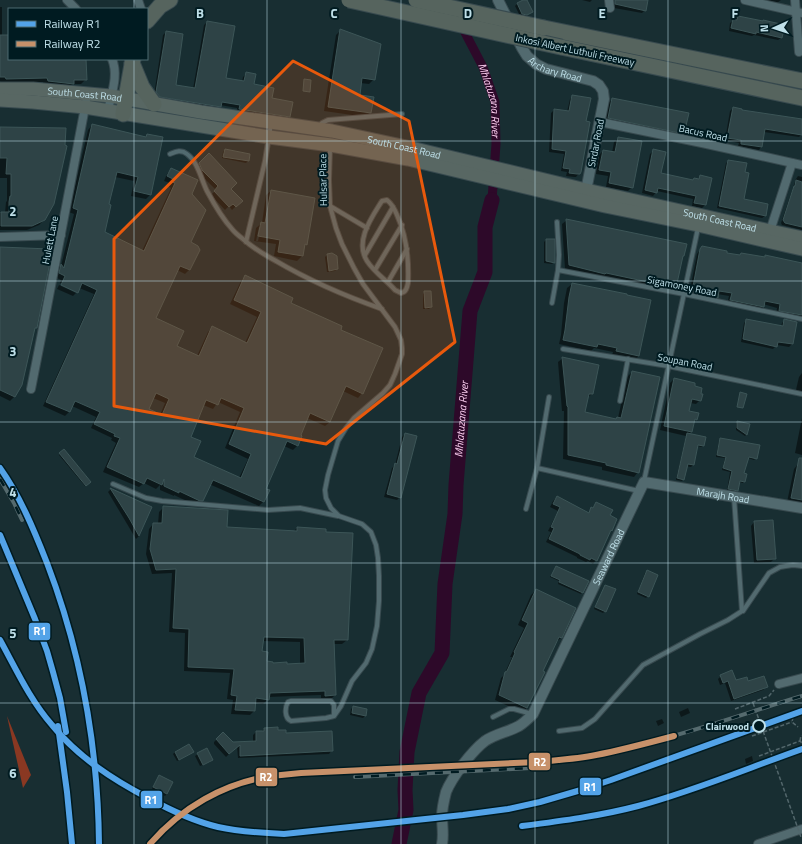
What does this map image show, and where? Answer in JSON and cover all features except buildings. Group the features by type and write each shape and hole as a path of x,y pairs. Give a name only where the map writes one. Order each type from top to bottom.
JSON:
{"highway":[{"path":"148,20 160,6 170,0"},
{"name":"Inkosi Albert Luthuli Freeway","path":"349,0 802,98"},
{"name":"Inkosi Albert Luthuli Freeway","path":"416,0 802,81"},
{"path":"116,112 118,97 133,61"},
{"path":"133,61 142,87 154,104"},
{"name":"South Coast Road","path":"0,89 85,107 269,137 410,153"},
{"name":"South Coast Road","path":"0,100 33,96 87,94 118,97 202,112 332,131 410,153 585,195 802,238"},
{"path":"200,126 202,112"},
{"path":"221,129 222,115"},
{"name":"South Coast Road","path":"585,195 698,225 802,249"}],"street":[{"path":"67,0 75,8"},
{"name":"Archary Road","path":"498,0 522,48 527,56 536,64 546,69 593,81 599,85"},
{"path":"746,0 799,13"},
{"path":"795,0 799,13 800,52"},
{"path":"112,60 118,97"},
{"name":"Sirdar Road","path":"585,195 604,99 603,91 599,85"},
{"name":"Hulett Lane","path":"31,389 87,94"},
{"name":"Bacus Road","path":"600,122 802,165"},
{"path":"770,231 792,163"},
{"path":"0,237 61,235"},
{"name":"Seaward Road","path":"442,844 444,836 442,816 443,805 451,782 464,763 485,741 518,726 533,714 644,482"},
{"name":"Marajh Road","path":"644,482 802,508"},
{"path":"779,684 802,678"},
{"path":"758,844 802,833"}],"lane":[{"path":"318,129 322,123 328,120 402,114"},
{"path":"246,242 266,161 272,122"},
{"name":"Hulsar Place","path":"332,131 329,180 330,206 336,228 342,244 363,284 399,334 402,348 402,354 390,385 354,418 338,441 325,490 326,498 331,508 339,516"},
{"path":"170,154 178,151 186,153 199,171 207,191 222,217 233,231 257,251 303,276 342,294 382,309"},
{"path":"387,200 390,202 402,225 407,249 407,288 402,292 395,290 375,270 364,256 363,240 366,228 382,202 387,200"},
{"path":"330,206 366,228"},
{"path":"364,256 393,207"},
{"path":"552,303 559,255 557,222"},
{"path":"375,270 402,225"},
{"name":"Seaward Road","path":"644,482 698,225"},
{"path":"388,282 407,249"},
{"name":"Sigamoney Road","path":"558,270 684,294 802,319"},
{"name":"Soupan Road","path":"563,349 668,366 802,394"},
{"path":"620,401 628,359"},
{"path":"526,509 538,468 549,397"},
{"path":"538,468 639,491"},
{"path":"114,484 146,498 162,501 268,510 300,508 339,516 362,524 371,532 376,545 378,558 379,588 377,626 372,649 366,663 355,676 343,702 334,716 326,718 288,720 287,704 291,701 331,701 334,705 334,716"},
{"path":"734,496 742,611"},
{"path":"559,731 582,728 595,719 643,666 742,611 769,573 780,567 793,565 802,566"},
{"path":"493,717 510,709 533,714"}],"path":[{"path":"735,709 769,696"},
{"path":"753,703 802,833"},
{"path":"792,722 793,717"},
{"path":"752,736 792,722"},
{"path":"792,722 798,727"},
{"path":"759,756 801,742 801,735"}],"highlighted area":[{"path":"293,61 409,121 455,342 326,444 114,406 114,239"}],"shaded area":[{"path":"7,716 31,775 23,788"}],"waterway":[{"name":"Mhlatuzana River","path":"460,23 483,67 495,102 496,144 492,200"},
{"name":"Mhlatuzana River","path":"399,844 406,810 405,790 407,752 419,693 442,653 445,584 455,514 470,311 485,272 485,227 492,200"}],"railway":[{"path":"0,468 20,502 37,538 59,597 69,631 78,666 91,736 98,808 99,844"},
{"path":"0,479 22,520"},
{"path":"150,844 175,819 204,799 220,791 254,779 301,773 537,762 581,758 669,737 802,696"},
{"path":"355,777 531,768"}],"rail line":[{"name":"R1","path":"0,468 20,502 37,538 59,597 69,631 78,666 91,736 98,808 99,844"},
{"name":"R1","path":"0,535 47,651 60,698 66,732"},
{"name":"R1","path":"0,640 24,684 44,715 62,737 84,757 135,791 182,815 218,827 251,832 284,834 463,815 508,809 540,802 611,780 802,711"},
{"name":"R1","path":"58,726 72,844"},
{"name":"R2","path":"150,844 175,819 204,799 220,791 254,779 301,773 537,762 567,759 606,753 674,736"},
{"name":"R1","path":"522,826 624,810 700,786 802,749"}],"place":[{"name":"Clairwood","path":"759,726"}]}
